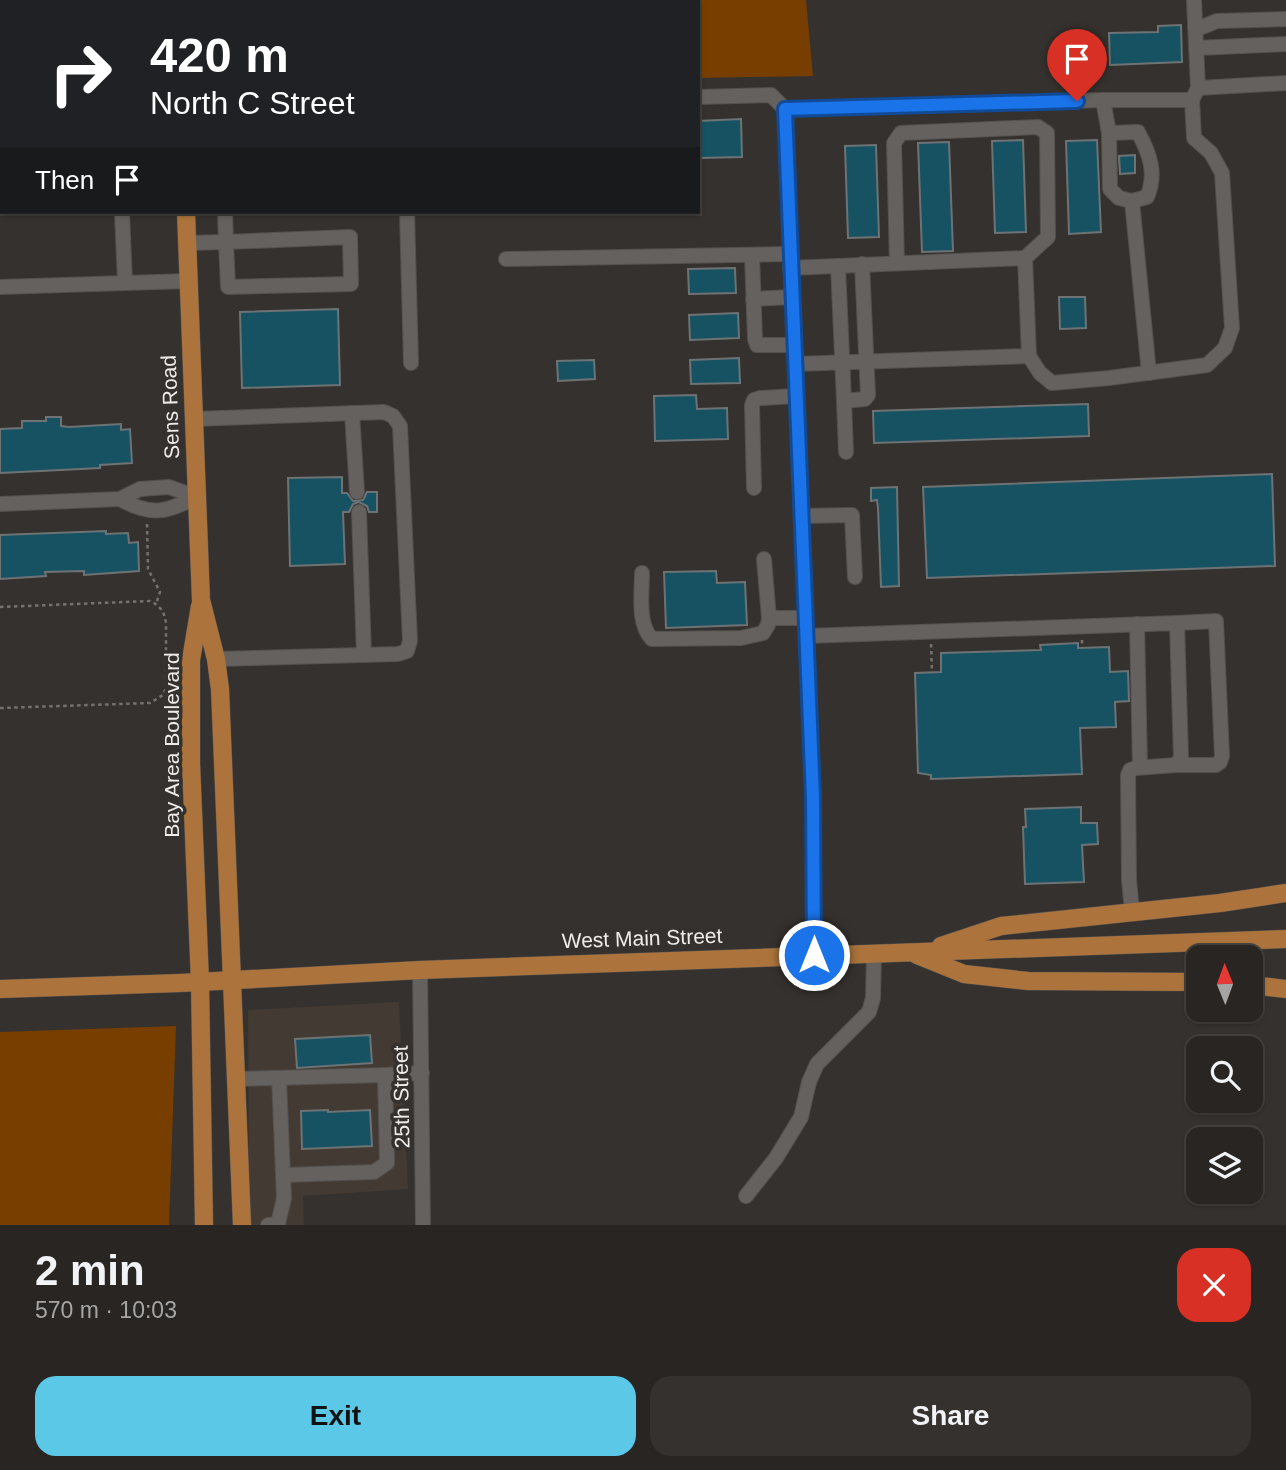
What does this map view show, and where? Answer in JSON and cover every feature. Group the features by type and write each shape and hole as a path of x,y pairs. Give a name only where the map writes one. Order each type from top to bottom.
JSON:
{"main road":[{"name":"Sens Road","path":"186,214 201,600"},
{"name":"Bay Area Boulevard","path":"201,600 216,659 242,1225"},
{"name":"Bay Area Boulevard","path":"201,600 191,660 191,763 200,982 204,1225"},
{"path":"191,660 216,659"},
{"path":"918,952 1001,926 1220,903 1286,893"},
{"name":"West Main Street","path":"0,989 420,970 1286,939"},
{"path":"918,952 964,974 1015,979 1186,982"},
{"path":"1264,986 1286,989"}],"street":[{"path":"1025,258 1029,356 1040,373 1052,383 1207,365 1225,348 1232,328 1222,173 1210,153 1194,138 1194,0"},
{"path":"1195,27 1217,21 1286,19"},
{"path":"1196,48 1286,44"},
{"path":"785,109 1103,100 1195,94 1286,83"},
{"path":"700,97 771,94 785,109 813,797 814,955"},
{"path":"1103,100 1109,132 1110,189 1119,198 1132,201 1147,197 1152,187 1152,168 1148,150 1138,132 1109,132"},
{"path":"506,259 752,255 838,266 1025,258 1048,237 1047,133 1038,127 901,133 894,143 897,263"},
{"path":"1132,201 1149,373"},
{"path":"122,214 125,283"},
{"path":"187,243 226,242 350,237 351,284 228,287 226,242 225,214"},
{"path":"407,214 411,363"},
{"path":"752,255 757,345 794,345"},
{"path":"844,401 866,399 868,395 862,264"},
{"path":"838,266 846,452"},
{"path":"0,287 188,281"},
{"path":"753,299 791,297"},
{"path":"794,364 1029,356"},
{"path":"754,488 754,400 796,396"},
{"path":"193,419 384,412 393,416 400,426 410,645 407,651 398,654 216,659"},
{"path":"352,413 358,492"},
{"path":"0,504 120,499 140,489 169,486 197,497"},
{"path":"120,499 140,508 170,510 197,497"},
{"path":"359,512 364,655"},
{"path":"802,516 852,515 855,577"},
{"path":"642,573 642,615 645,628 652,639 741,638 756,636 766,630 769,618 765,559"},
{"path":"769,618 806,618"},
{"path":"806,636 1216,621 1222,756 1216,765 1140,767 1130,770 1128,785 1132,911"},
{"path":"1176,765 1181,758 1177,623"},
{"path":"1137,624 1140,767"},
{"path":"746,1196 776,1158 801,1117 809,1082 817,1064 869,1012 873,998 874,953"},
{"name":"25th Street","path":"420,970 423,1225"},
{"path":"236,1079 422,1073"},
{"path":"283,1175 374,1172 387,1163 385,1075"},
{"path":"268,1225 278,1224 284,1198 279,1078"}],"path":[{"path":"147,522 148,569 160,592 156,604"},
{"path":"0,607 150,601 156,604 165,616 166,624 166,688 158,699 150,704 0,708"},
{"path":"931,631 932,672"}],"shaded area":[{"path":"700,0 806,0 813,76 700,78"},
{"path":"399,1002 408,1189 303,1196 304,1225 249,1225 248,1010"},
{"path":"176,1026 169,1225 0,1225 0,1032"}],"building":[{"path":"1181,25 1182,62 1110,65 1109,33 1158,32 1158,26"},
{"path":"741,119 742,157 700,158 700,121"},
{"path":"1023,140 1026,232 995,233 992,141"},
{"path":"1097,140 1101,232 1069,234 1066,141"},
{"path":"949,142 953,251 922,252 918,143"},
{"path":"876,145 879,237 848,238 845,146"},
{"path":"1135,155 1135,173 1120,174 1119,156"},
{"path":"735,268 736,293 689,294 688,269"},
{"path":"1059,297 1085,297 1086,328 1060,329"},
{"path":"338,309 340,385 242,388 240,312"},
{"path":"738,313 739,338 690,340 689,315"},
{"path":"739,358 740,383 691,384 690,360"},
{"path":"594,360 595,379 558,381 557,361"},
{"path":"696,395 697,409 727,408 728,439 655,441 654,396"},
{"path":"1088,404 1089,436 874,443 873,411"},
{"path":"46,417 61,417 61,426 69,427 121,424 121,430 130,429 132,463 100,465 100,468 0,473 0,429 22,428 22,421 46,421"},
{"path":"1272,474 1275,566 927,578 923,487"},
{"path":"342,477 342,493 347,493 353,501 363,500 367,492 377,492 377,512 369,512 367,506 359,502 353,504 349,512 343,512 345,564 290,566 288,478"},
{"path":"897,487 899,586 881,587 878,508 877,500 871,501 871,488"},
{"path":"106,531 106,534 128,533 129,543 138,542 139,571 84,575 84,571 45,572 46,576 0,579 0,535"},
{"path":"716,571 717,583 745,582 747,625 666,628 664,572"},
{"path":"1078,643 1078,648 1109,647 1110,672 1128,671 1129,701 1115,702 1116,727 1080,728 1082,774 931,779 931,775 918,773 915,673 941,672 941,653 1041,650 1040,645"},
{"path":"1081,807 1081,823 1097,823 1098,844 1082,845 1084,882 1025,884 1025,809"},
{"path":"370,1035 372,1063 297,1068 295,1039"},
{"path":"370,1110 372,1146 302,1149 301,1111"}],"route":[{"path":"814,955 813,797 785,109 1077,101"}]}
